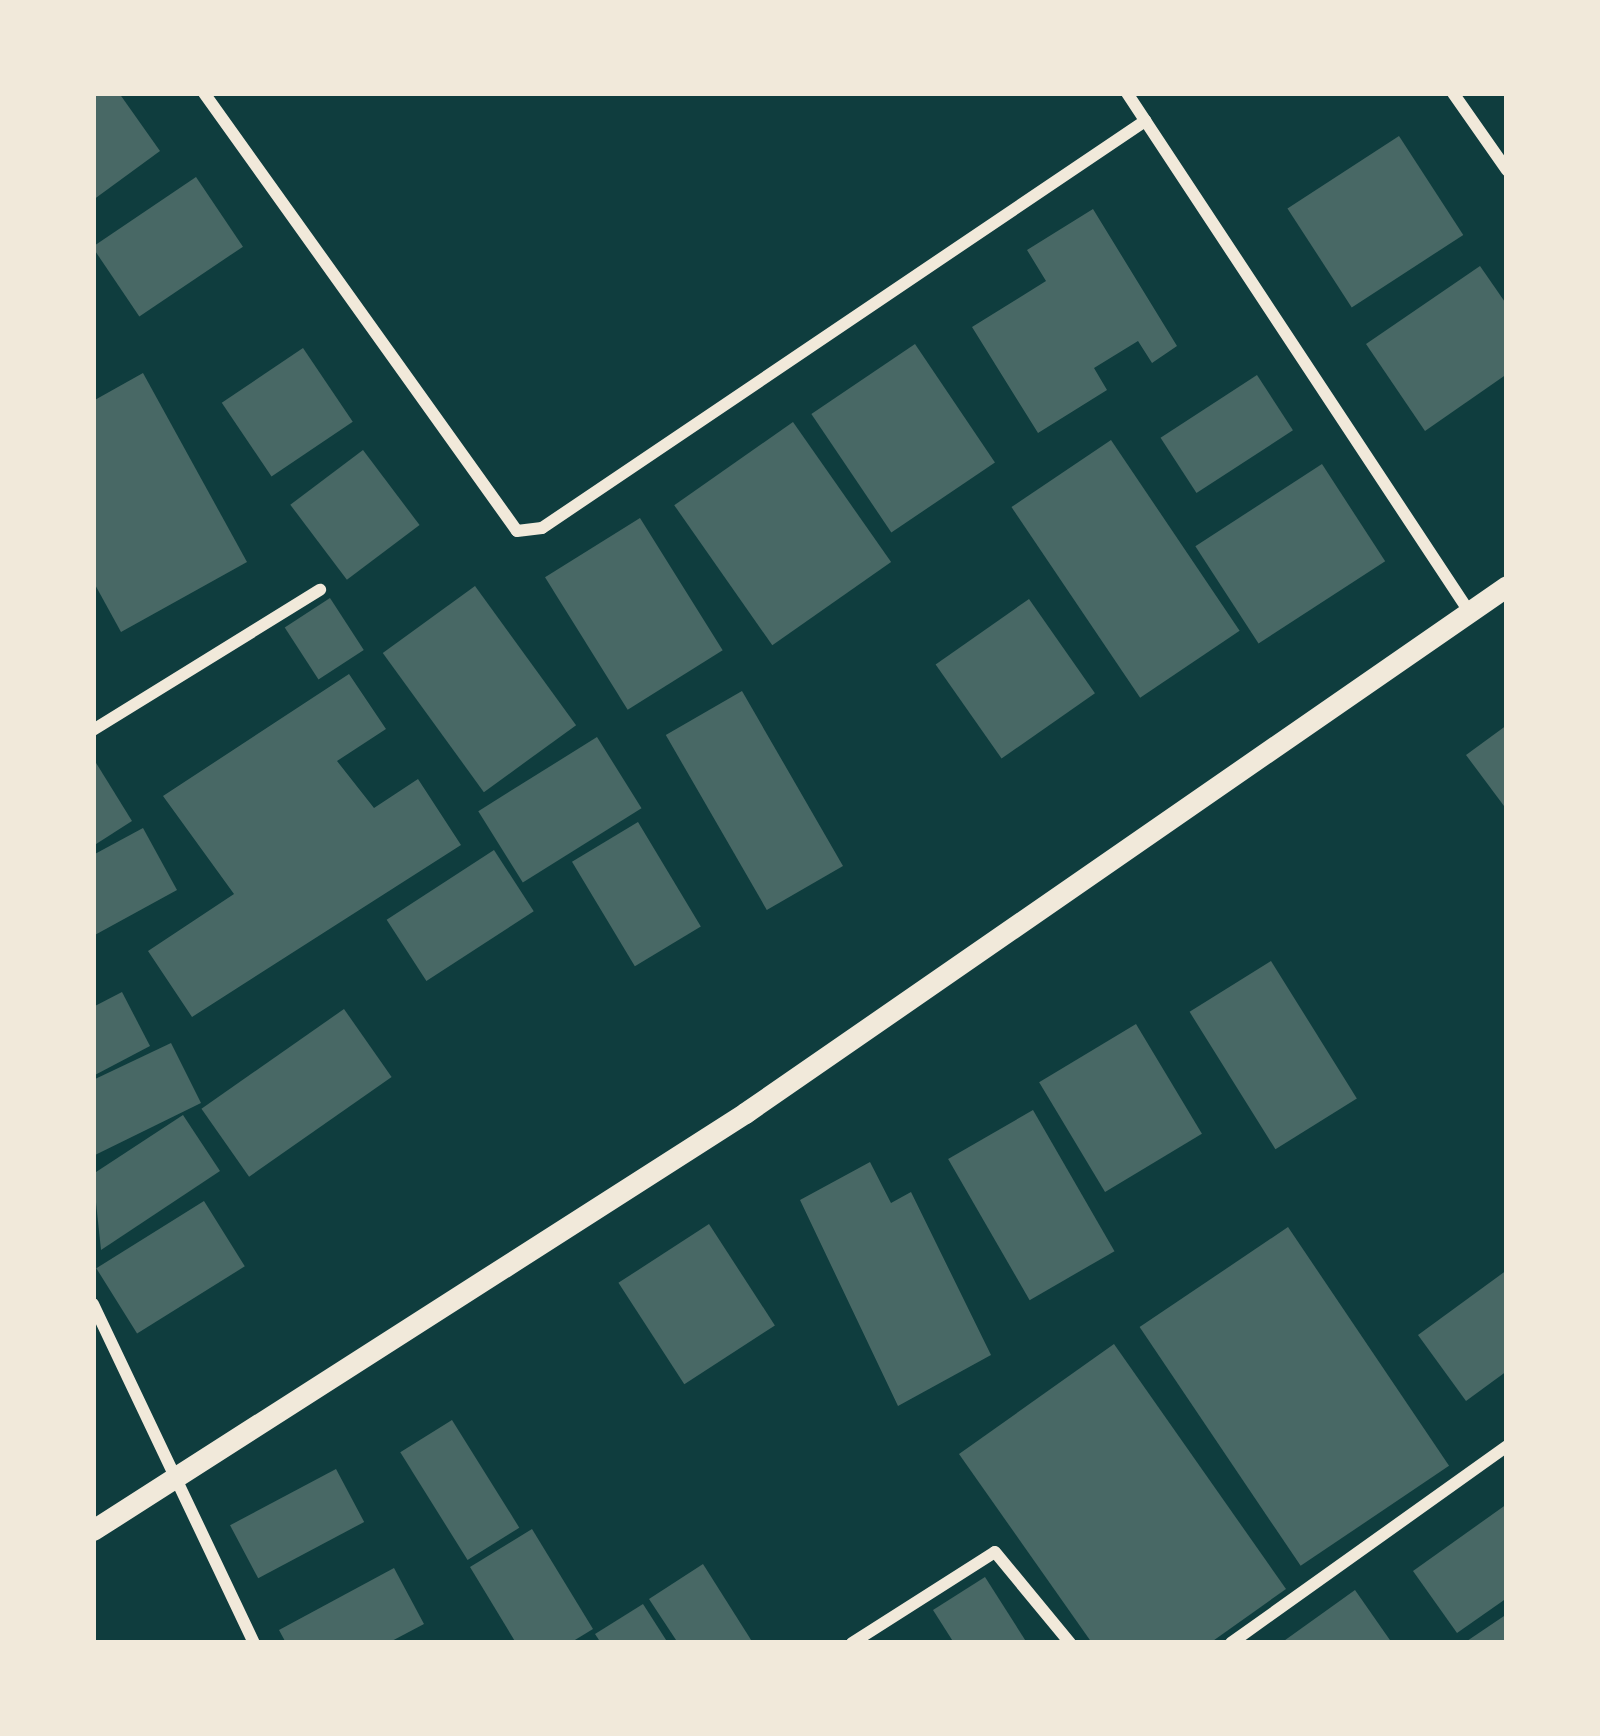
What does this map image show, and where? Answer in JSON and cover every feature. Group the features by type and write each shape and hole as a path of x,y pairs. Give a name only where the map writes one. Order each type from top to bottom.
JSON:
{"street":[{"path":"204,93 518,531 542,528 1145,121"},
{"path":"1126,93 1470,613"},
{"path":"1453,93 1507,170"},
{"path":"93,1530 745,1113 1507,586"},
{"path":"93,730 320,590"},
{"path":"93,1304 171,1478 254,1643"},
{"path":"1231,1643 1507,1446"},
{"path":"852,1643 995,1552 1070,1643"}],"building":[{"path":"93,93 119,93 160,151 93,200"},
{"path":"1399,136 1463,235 1352,307 1287,208"},
{"path":"196,177 243,247 139,317 93,246"},
{"path":"1093,209 1177,346 1152,363 1138,341 1094,368 1107,390 1038,433 972,327 1046,281 1027,250"},
{"path":"1480,266 1507,305 1507,374 1425,431 1366,344"},
{"path":"915,344 995,463 891,532 811,414"},
{"path":"303,348 353,422 272,477 222,403"},
{"path":"143,373 247,562 121,632 93,581 93,401"},
{"path":"1257,375 1293,430 1196,493 1161,438"},
{"path":"793,422 891,562 772,645 674,505"},
{"path":"1111,440 1240,631 1140,698 1012,507"},
{"path":"363,450 420,525 347,580 290,505"},
{"path":"1322,464 1385,561 1259,644 1195,546"},
{"path":"640,518 723,650 628,710 545,577"},
{"path":"475,586 576,725 484,792 383,653"},
{"path":"330,598 364,650 318,679 285,627"},
{"path":"1029,599 1095,693 1002,759 936,664"},
{"path":"349,674 386,729 337,761 374,808 418,779 461,845 192,1017 148,951 234,894 163,796"},
{"path":"742,691 843,866 767,910 666,735"},
{"path":"1507,725 1507,810 1466,755"},
{"path":"597,737 642,808 523,882 478,811"},
{"path":"93,758 132,821 93,846"},
{"path":"638,822 701,927 635,966 572,862"},
{"path":"143,828 177,890 93,936 93,855"},
{"path":"494,850 534,911 426,981 387,920"},
{"path":"1271,961 1357,1098 1275,1149 1190,1012"},
{"path":"122,992 150,1046 93,1076 93,1007"},
{"path":"344,1009 392,1077 249,1177 201,1109"},
{"path":"1136,1024 1202,1134 1105,1192 1039,1082"},
{"path":"171,1043 201,1103 93,1156 93,1080"},
{"path":"1033,1110 1114,1251 1030,1300 948,1159"},
{"path":"183,1115 220,1171 101,1250 93,1174"},
{"path":"870,1162 891,1203 911,1192 991,1355 898,1406 800,1200"},
{"path":"204,1201 245,1266 137,1334 96,1268"},
{"path":"709,1224 775,1325 684,1384 618,1283"},
{"path":"1288,1227 1449,1466 1301,1566 1140,1327"},
{"path":"1507,1270 1507,1371 1466,1401 1418,1335"},
{"path":"1114,1344 1286,1589 1210,1643 1092,1643 959,1454"},
{"path":"452,1420 519,1528 468,1560 400,1452"},
{"path":"336,1469 364,1522 258,1578 230,1525"},
{"path":"1507,1504 1507,1598 1457,1633 1413,1571"},
{"path":"532,1529 593,1629 570,1643 516,1643 470,1567"},
{"path":"703,1564 753,1643 678,1643 649,1599"},
{"path":"394,1568 424,1624 388,1643 286,1643 279,1630"},
{"path":"985,1577 1027,1643 954,1643 933,1610"},
{"path":"1355,1590 1392,1643 1281,1643"},
{"path":"643,1604 668,1643 601,1643 595,1634"},
{"path":"1507,1614 1507,1643 1464,1643"}]}
